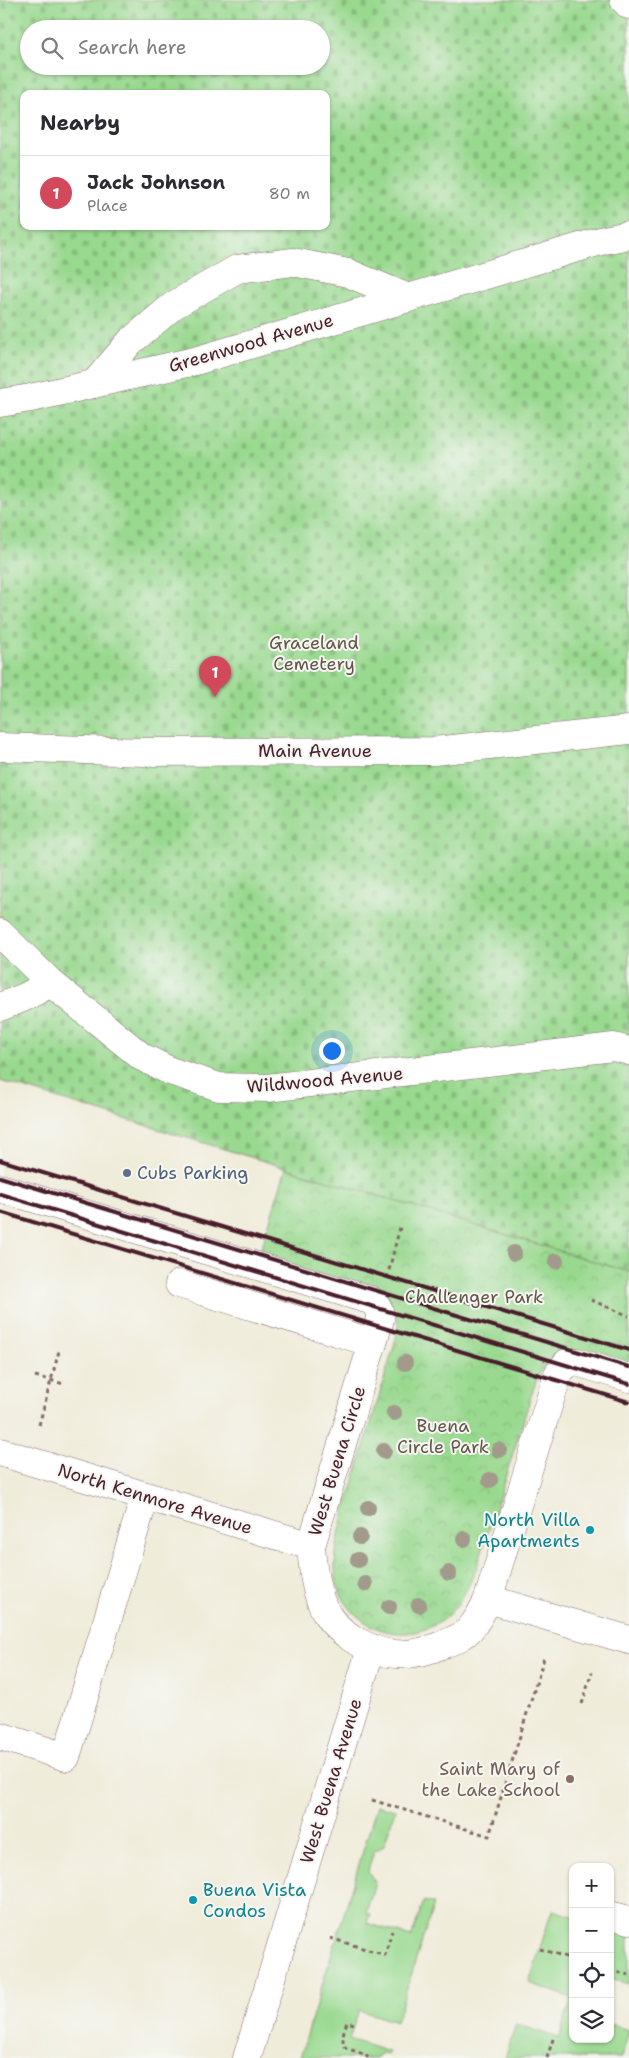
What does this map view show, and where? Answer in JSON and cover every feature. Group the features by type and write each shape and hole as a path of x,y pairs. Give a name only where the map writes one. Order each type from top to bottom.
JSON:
{"street":[{"path":"624,0 629,5"},
{"name":"Greenwood Avenue","path":"0,403 32,398 195,362 604,240 629,235"},
{"path":"94,384 130,342 174,304 237,268 292,262 348,273 408,298"},
{"name":"Main Avenue","path":"0,747 143,752 434,751 629,730"},
{"name":"Wildwood Avenue","path":"0,933 51,983 142,1058 170,1071 219,1087 267,1088 624,1045"},
{"path":"0,1007 25,997 51,983"},
{"name":"West Buena Circle","path":"0,1188 370,1300 377,1304 380,1312 373,1343 311,1546 313,1571 318,1595 328,1617 341,1631 371,1648 401,1656 432,1650 458,1638 469,1630 480,1616 488,1599 558,1374 567,1363 577,1362 629,1378"},
{"path":"179,1284 373,1343"},
{"name":"North Kenmore Avenue","path":"0,1452 311,1546"},
{"path":"0,1736 66,1757 145,1496"},
{"path":"488,1599 629,1640"},
{"name":"West Buena Avenue","path":"247,2058 371,1648"},
{"path":"614,1915 629,1920"}],"path":[{"path":"387,1280 400,1227"},
{"path":"591,1300 629,1316"},
{"path":"39,1424 59,1351"},
{"path":"36,1376 64,1384"},
{"path":"372,1800 489,1836 544,1658"},
{"path":"582,1704 592,1672"},
{"path":"330,1938 385,1955 392,1931"},
{"path":"540,1949 569,1957"},
{"path":"614,1971 629,1975"},
{"path":"354,2024 347,2022 342,2036 343,2043 346,2048 366,2054 368,2058"},
{"path":"547,2058 554,2036"}],"green space":[{"name":"Graceland Cemetery","path":"0,0 629,0 629,1272 0,1081"},
{"path":"286,1168 629,1272 629,1377 559,1357 551,1358 540,1372 534,1387 478,1564 468,1588 455,1608 447,1616 438,1623 414,1632 399,1633 385,1631 359,1617 341,1595 336,1581 335,1566 345,1510 398,1331 397,1317 391,1308 259,1256"},
{"path":"377,1805 395,1810 384,1846 374,1851 368,1871 375,1882 366,1913 370,1914 367,1923 411,1937 424,1901 434,1904 396,2022 359,2010 349,2039 389,2052 388,2055 383,2054 375,2058 300,2058"},
{"path":"552,1910 569,1915 569,1997 529,1983"},
{"path":"614,1929 629,1934 629,1984 614,1980"},
{"path":"569,2007 569,2043 614,2043 614,2025 629,2030 622,2058 505,2058 516,2024 559,2038"}],"railway":[{"path":"0,1160 629,1350"},
{"path":"0,1177 629,1367"},
{"path":"0,1194 629,1384"},
{"path":"0,1212 629,1402"}],"place":[{"name":"Jack Johnson","path":"215,697"},
{"name":"Cubs Parking","path":"127,1173"},
{"name":"North Villa Apartments","path":"590,1530"},
{"name":"Saint Mary of the Lake School","path":"570,1779"},
{"name":"Buena Vista Condos","path":"193,1900"}],"park label":[{"name":"Challenger Park","path":"474,1297"},
{"name":"Buena Circle Park","path":"443,1436"}]}
